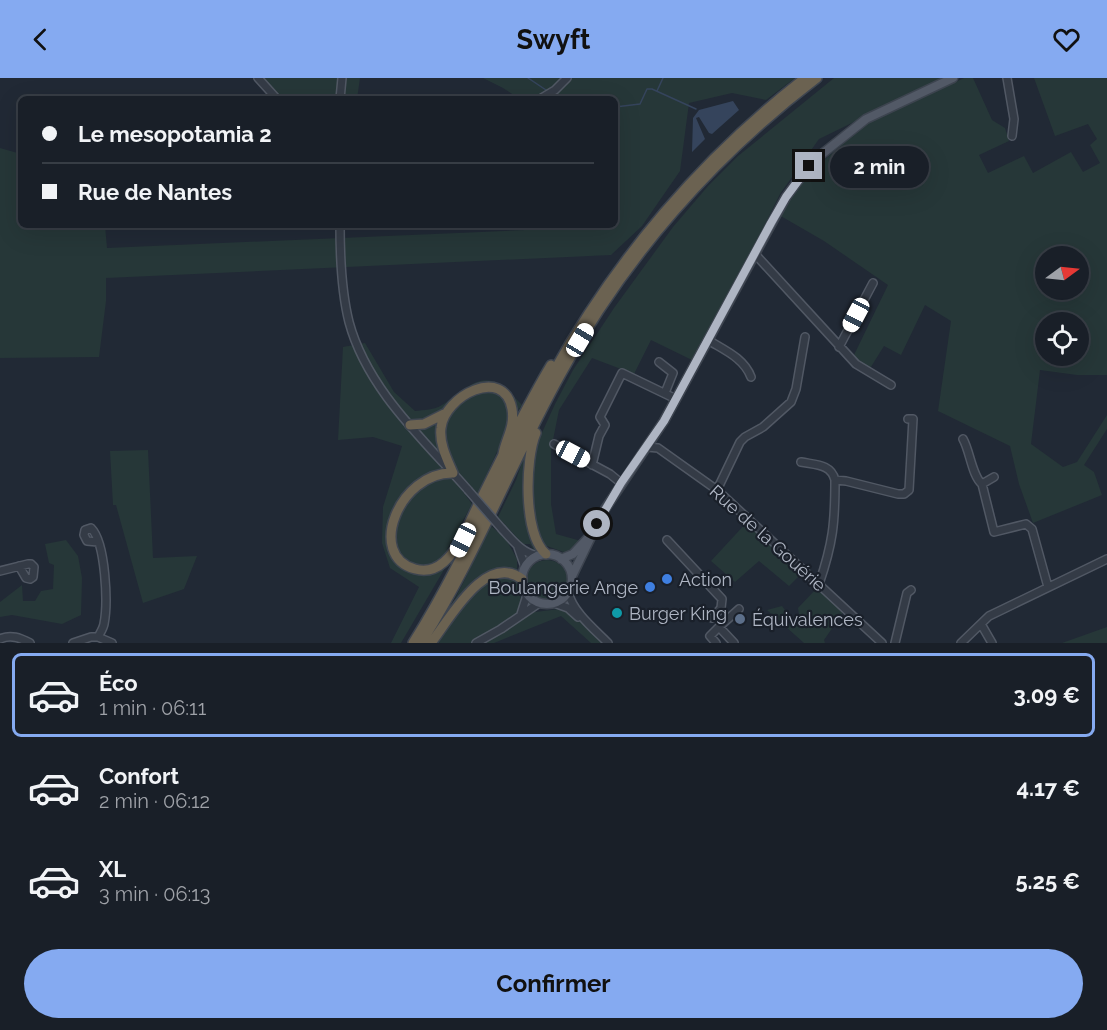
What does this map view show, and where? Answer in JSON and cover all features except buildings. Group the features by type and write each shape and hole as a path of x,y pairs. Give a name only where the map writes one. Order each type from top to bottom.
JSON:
{"highway":[{"path":"413,643 463,555 536,404 574,337 629,255 682,192 742,131 805,78"},
{"path":"421,643 458,579 554,387 598,312 658,231 689,194 736,147 816,78"},
{"path":"430,614 431,605 503,454 550,366 566,341 574,337"},
{"path":"410,425 429,422 444,414 454,402 474,389 486,386 500,391 510,403 513,418 511,434 503,454"},
{"path":"542,555 528,499 528,475 534,438 554,395 554,387"},
{"path":"444,414 441,436 453,473 436,474 420,483 406,496 396,513 392,535 394,549 402,561 411,568 431,570 445,561 457,546 486,489"},
{"path":"431,643 471,590 483,579 506,573 515,574 522,579"}],"main road":[{"path":"591,534 573,554 561,558 542,555 525,567 522,579 527,594 539,603 554,603 568,592 572,576 591,534 676,399 786,197 809,166 866,119 953,78"},
{"path":"561,558 572,576"}],"street":[{"path":"258,78 274,96"},
{"path":"340,96 342,78"},
{"path":"545,96 567,78"},
{"path":"1007,78 1014,118 1012,136"},
{"path":"340,228 343,285 353,334 373,376 410,425 516,545 525,552 542,555"},
{"path":"755,254 856,364 879,380 891,385"},
{"path":"839,347 873,283"},
{"path":"717,490 740,442 763,427 791,402 796,388 805,337"},
{"path":"708,340 735,357 748,369 751,376"},
{"path":"659,362 673,373 665,393"},
{"path":"592,465 604,425 600,417 622,373 676,399"},
{"path":"835,480 898,494 904,494 909,490 913,419 908,419"},
{"path":"963,439 969,449 977,480 982,484 994,532 1030,525 1048,587"},
{"path":"554,444 621,483"},
{"name":"Rue de la Gouérie","path":"647,447 658,447 717,490 882,643"},
{"path":"801,462 829,468 835,480 833,539 819,584"},
{"path":"982,484 994,477"},
{"path":"667,540 722,599 721,608 712,618"},
{"path":"98,542 105,577 106,601 104,626 98,637"},
{"path":"516,545 525,567"},
{"path":"961,643 989,616 1107,560"},
{"path":"0,571 19,566"},
{"path":"895,643 907,593 911,590"},
{"path":"568,592 578,612 605,643"},
{"path":"521,614 527,594"},
{"path":"476,643 539,603"},
{"path":"554,603 568,608 605,643"},
{"path":"716,643 710,636 739,609"},
{"path":"981,624 992,643"},
{"path":"719,627 734,643"},
{"path":"0,639 14,637 30,643"},
{"path":"74,643 91,637 98,637 112,643"}],"shaded area":[{"path":"262,78 360,78 357,96 280,96"},
{"path":"483,78 795,78 766,100 732,93 689,103 680,171 642,226 611,255 106,278 106,301 99,357 0,358 0,148 18,153 18,228 105,228 107,248 548,228 618,228 618,96 515,96"},
{"path":"834,78 944,78 819,139 780,194 748,259 692,360 651,340 634,374 592,358 559,410 551,450 551,504 556,534 581,541 566,553 547,546 534,550 530,544 523,544 498,517 516,480 525,453 535,448 573,370 614,308 673,227 708,186 738,156"},
{"path":"964,78 973,78 992,120 1005,128 1009,141 979,155 988,173 1024,156 1033,173 1071,152 1083,172 1100,163 1090,145 1097,139 1088,124 1055,136 1034,78 1107,78 1107,375 1077,375 1040,370 1031,444 1063,467 1077,462 1107,415 1107,429 1084,465 1094,472 1102,495 1033,523 1019,484 1010,446 938,411 951,321 925,305 901,355 884,346 869,370 854,355 888,285 824,241 779,215 809,173 866,124"},
{"path":"365,343 394,392 415,411 439,407 472,384 485,380 500,384 522,405 507,424 504,436 478,494 463,477 458,485 472,504 444,555 445,568 401,643 391,643 419,587 390,568 382,543 383,507 402,446 373,437 338,440 343,347"},
{"path":"148,450 153,558 197,556 184,589 143,603 116,505 113,505 110,451"},
{"path":"748,521 803,572 789,586 759,561 735,582 711,561"},
{"path":"491,526 506,539 517,559 517,581 522,603 535,612 559,609 565,612 577,603 612,643 591,643 561,616 494,643 436,643 435,631 456,597"},
{"path":"66,540 78,556 82,578 81,615 62,624 12,615 0,617 0,602 22,585 23,601 35,601 41,591 53,589 54,565 49,563 45,544"},
{"path":"547,560 555,561 562,566 567,573 567,589 562,596 555,601 547,602 539,601 532,596 527,589 526,581 527,573 532,566 539,561"},
{"path":"816,589 844,611 824,640 825,643 804,643 767,610 782,606 793,621 799,615 798,608"},
{"path":"1107,627 1107,643 1062,643"}],"water":[{"path":"733,101 739,110 712,134 699,117 696,118 705,139 692,152 693,118 699,110"}],"waterway":[{"path":"528,78 546,90"},
{"path":"657,91 663,78"},
{"path":"618,107 640,104 647,89 652,89 696,109"}],"place":[{"name":"Action","path":"667,579"},
{"name":"Boulangerie Ange","path":"650,587"},
{"name":"Burger King","path":"617,613"},
{"name":"Équivalences","path":"740,619"}],"route":[{"path":"597,524 621,483 664,421 771,223 786,197 809,166"}]}
